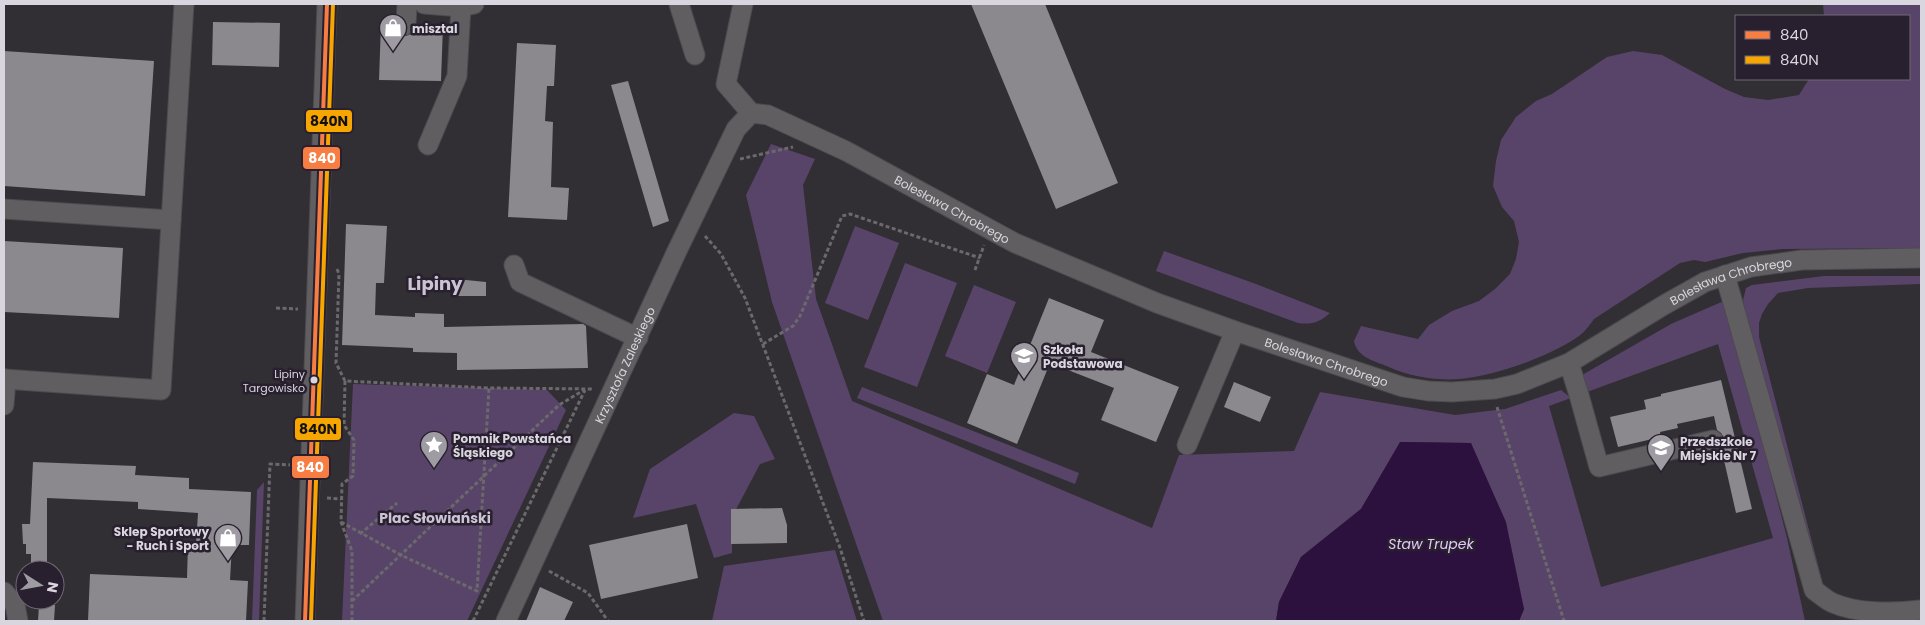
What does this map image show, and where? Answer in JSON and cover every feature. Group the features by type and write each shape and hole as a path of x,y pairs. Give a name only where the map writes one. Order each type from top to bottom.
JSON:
{"street":[{"path":"4,405 5,379 161,390 184,4"},
{"path":"306,621 327,4"},
{"path":"406,25 407,4"},
{"path":"424,4 468,5 456,76 428,145"},
{"path":"679,4 695,55"},
{"path":"743,4 726,84 751,113"},
{"name":"Krzysztofa Zaleskiego","path":"506,621 691,222 736,129 751,113"},
{"name":"Bolesława Chrobrego","path":"751,113 768,115 846,151 1015,243 1157,303 1403,387 1428,391 1495,389 1517,384 1569,363 1705,282 1759,266 1802,260 1921,258"},
{"path":"4,209 171,220"},
{"path":"514,264 520,282 638,338"},
{"path":"1726,275 1814,590 1832,603 1844,607 1891,612 1921,610"},
{"path":"1187,445 1235,331"},
{"path":"1569,363 1599,467 1714,440"},
{"path":"4,592 15,605 18,621"}],"path":[{"path":"737,160 793,147 800,148"},
{"path":"763,344 794,326 842,216 850,214 980,258"},
{"path":"691,222 721,254 746,298 839,545 864,621"},
{"path":"975,270 986,242"},
{"path":"336,363 345,381 344,425 354,440 353,476 342,484 341,522 352,551 352,621"},
{"path":"345,381 489,388 600,389"},
{"path":"477,591 489,388"},
{"path":"352,600 559,405 585,389"},
{"path":"473,621 585,389"},
{"path":"1490,406 1497,405 1564,621"},
{"path":"264,621 270,464"},
{"path":"360,534 397,503"},
{"path":"341,522 401,555 477,591 484,597"},
{"path":"533,562 588,593 608,621"}],"shaded area":[{"path":"1823,4 1921,4 1921,248 1783,249 1743,253 1705,262 1694,260 1680,263 1594,319 1581,334 1563,346 1510,368 1472,377 1439,379 1411,375 1370,359 1358,350 1354,341 1361,326 1418,339 1429,325 1452,311 1479,301 1510,274 1516,259 1519,242 1514,221 1502,207 1493,186 1501,140 1516,117 1536,101 1552,94 1607,57 1633,51 1662,55 1725,89 1744,97 1768,100 1799,95 1808,80 1910,80 1910,15 1824,15"},
{"path":"771,144 815,159 803,185 816,299 852,401 1152,528 1179,455 1294,451 1320,392 1455,415 1505,409 1561,390 1571,398 1549,406 1601,587 1773,538 1718,344 1587,392 1582,375 1671,324 1726,300 1787,538 1805,621 1519,621 1524,609 1471,443 1401,442 1361,509 1301,557 1279,602 1276,621 883,621 772,302 746,195"},
{"path":"855,226 899,243 868,320 825,303"},
{"path":"1164,251 1330,313 1323,319 1315,322 1308,324 1298,323 1156,271"},
{"path":"905,263 957,283 917,387 864,367"},
{"path":"1824,276 1921,276 1921,284 1808,288 1778,293 1768,304 1759,323 1759,337 1825,592 1820,589 1743,300 1746,288 1752,285"},
{"path":"974,285 1016,302 987,373 945,356"},
{"path":"353,384 547,390 566,410 467,621 342,621"},
{"path":"862,387 1079,473 1075,484 857,398"},
{"path":"734,413 754,416 775,459 760,464 732,517 732,553 714,558 696,504 633,518 650,469"},
{"path":"264,482 259,621 252,621 257,490"},
{"path":"835,550 857,621 712,621 724,566"}],"water":[{"name":"Staw Trupek","path":"1400,442 1471,443 1506,522 1524,609 1519,621 1276,621 1279,602 1301,557 1361,509"}],"building":[{"path":"971,4 1045,4 1118,183 1056,209"},
{"path":"213,22 280,23 279,67 212,65"},
{"path":"381,24 395,24 396,30 406,36 415,31 417,25 443,25 441,81 379,80"},
{"path":"517,43 556,45 554,86 547,86 545,121 553,122 551,187 569,188 567,220 508,217"},
{"path":"4,51 154,61 145,196 4,186"},
{"path":"628,81 669,221 653,227 611,85"},
{"path":"346,224 387,226 384,283 376,283 375,315 415,317 415,313 444,314 444,327 583,324 586,326 588,368 457,370 457,353 413,352 413,348 342,345"},
{"path":"4,241 123,248 119,318 4,312"},
{"path":"456,279 486,282 486,296 456,296"},
{"path":"1049,298 1104,320 1091,352 1179,387 1156,442 1101,420 1114,388 1050,363 1017,444 967,423 987,374 1014,385"},
{"path":"1721,380 1752,509 1736,513 1721,447 1724,438 1717,430 1714,416 1677,424 1678,428 1660,432 1661,437 1618,447 1610,417 1646,409 1644,400 1661,396 1661,394"},
{"path":"1234,382 1271,397 1260,422 1224,407"},
{"path":"33,462 136,466 135,475 189,478 189,489 251,492 249,545 232,545 230,580 248,581 246,621 88,621 90,574 187,578 188,543 196,544 198,513 138,509 138,502 47,498 47,560 31,560 31,554 26,554 26,544 23,544 22,524 30,524"},
{"path":"782,508 787,525 787,543 731,544 731,509"},
{"path":"687,524 698,578 601,599 589,545"},
{"path":"540,587 573,602 564,621 526,621"},
{"path":"39,610 55,610 54,621 38,621"}],"transit line":[{"name":"840","path":"305,621 327,4"},
{"name":"840N","path":"311,621 333,4"}],"place":[{"name":"misztal","path":"393,52"},
{"name":"Lipiny Targowisko","path":"314,380"},
{"name":"Szkoła Podstawowa","path":"1024,380"},
{"name":"Pomnik Powstańca Śląskiego","path":"434,469"},
{"name":"Przedszkole Miejskie Nr 7","path":"1661,472"},
{"name":"Sklep Sportowy - Ruch i Sport","path":"228,562"}],"district":[{"name":"Lipiny","path":"435,283"},
{"name":"Plac Słowiański","path":"435,518"}]}
